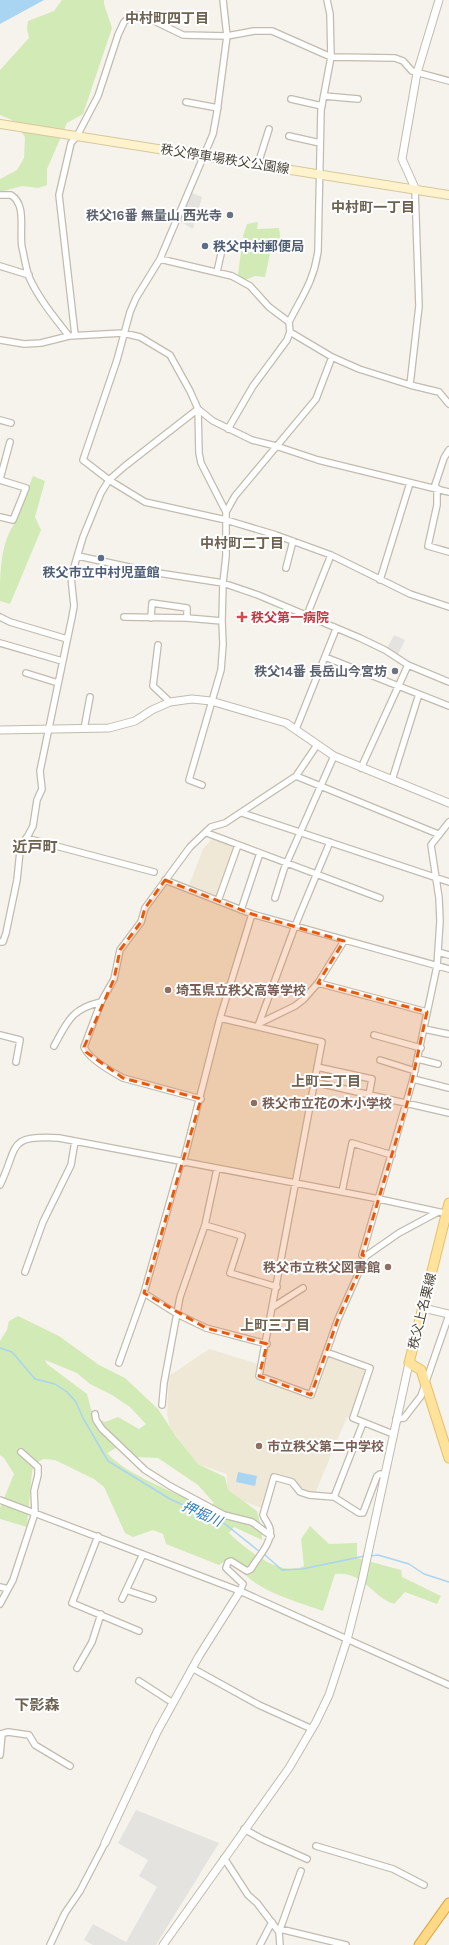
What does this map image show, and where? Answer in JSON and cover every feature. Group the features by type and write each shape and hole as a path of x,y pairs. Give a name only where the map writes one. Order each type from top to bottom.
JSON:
{"highway":[{"path":"419,1945 449,1903"}],"main road":[{"name":"秩父停車場秩父公園線","path":"0,124 415,188 449,195"},
{"name":"秩父上名栗線","path":"449,1203 444,1214 409,1363 421,1370 424,1384 449,1458"}],"street":[{"path":"223,0 227,36 218,108 213,134 160,259 136,298 123,333 117,360 83,460 109,480 145,502 226,520 294,541 331,555 410,594 449,607"},
{"path":"228,429 253,386 287,340 290,332 289,322 311,281 315,268 318,251 322,106 331,57 330,14 327,0"},
{"path":"410,385 419,306 415,188 402,159 417,73 439,0"},
{"path":"75,335 59,195 71,144 77,136 98,96 118,35 124,22 138,15 144,16 183,35 227,36 254,31 272,31 331,57 395,58 403,61 412,71 449,81"},
{"path":"324,96 358,99"},
{"path":"291,100 322,106"},
{"path":"186,102 218,108"},
{"path":"258,164 269,129"},
{"path":"289,136 320,143"},
{"path":"0,195 10,195 19,203 22,216 20,232 29,275 41,299 69,336"},
{"path":"217,272 223,245"},
{"path":"160,259 232,276 246,284 269,307 289,322"},
{"path":"0,266 29,275"},
{"path":"290,332 332,357 359,369 410,385 440,392 449,404"},
{"path":"0,340 24,344 41,343 75,335 123,333 140,337 170,355 190,391 198,409 199,453 201,463 226,512 226,556 223,583 223,644 221,670 188,780 202,786"},
{"path":"226,512 235,496 316,399 332,357"},
{"path":"198,409 213,421 252,440 276,446 318,460 449,492"},
{"path":"0,942 3,942 6,933 17,880 20,852 32,826 37,800 42,789 40,771 74,606 71,577 101,493 109,480 125,466 198,409"},
{"path":"0,420 11,423"},
{"path":"0,517 13,520 26,488 0,480 10,442"},
{"path":"449,450 444,458 436,488 437,505 428,546 449,552"},
{"path":"380,580 410,482"},
{"path":"286,568 294,541"},
{"path":"307,615 331,555"},
{"path":"78,556 152,572 223,583 258,595 307,615 385,650 408,665 449,682"},
{"path":"151,618 152,603 187,608 187,618"},
{"path":"124,617 187,618 222,621"},
{"path":"1,619 67,639"},
{"path":"296,728 336,629"},
{"path":"0,643 62,661"},
{"path":"158,645 153,686 170,702"},
{"path":"325,657 449,706"},
{"path":"361,768 408,665"},
{"path":"26,673 58,683"},
{"path":"392,780 419,694"},
{"path":"84,728 90,697"},
{"path":"0,730 109,728 127,724 170,702 192,699 211,701 286,723 296,728 317,745 334,756 449,803"},
{"path":"201,1099 122,1078 112,1073 86,1052 84,1047 101,1002 114,979 120,950 141,922 145,908 190,847 211,828 224,824 242,813 296,776 317,745"},
{"path":"275,898 284,869 288,863 300,832 334,756"},
{"path":"296,776 438,834"},
{"path":"242,813 435,876 449,882"},
{"path":"366,1256 362,1255 407,1104 421,1048 437,966 440,921 430,845 449,822"},
{"path":"207,833 380,898"},
{"path":"26,838 154,872"},
{"path":"259,1024 295,926 330,842"},
{"path":"218,901 238,845"},
{"path":"241,910 260,853"},
{"path":"165,880 252,914 344,941 449,969"},
{"path":"120,1363 144,1293 201,1099 220,1018 252,914"},
{"path":"259,1024 295,1006 311,992 344,941"},
{"path":"438,952 449,955"},
{"path":"318,983 427,1012"},
{"path":"54,1046 68,1021 75,1012 91,1004 101,1002"},
{"path":"220,1018 259,1024 322,1042 294,1183 267,1344 259,1376 311,1395 338,1319 366,1256 399,1233 444,1214"},
{"path":"424,1029 448,1034"},
{"path":"374,1035 421,1048"},
{"path":"0,1036 20,1040 16,1062"},
{"path":"418,1058 438,1064"},
{"path":"380,1060 415,1071"},
{"path":"317,1067 372,1079 369,1095"},
{"path":"413,1080 449,1088"},
{"path":"314,1082 449,1113"},
{"path":"0,1185 11,1155 17,1144 26,1139 41,1137 75,1141 342,1192 444,1214"},
{"path":"25,1272 43,1222 71,1165 75,1141"},
{"path":"342,1192 352,1143 392,1155"},
{"path":"162,1404 180,1297 205,1225 217,1169"},
{"path":"205,1225 242,1236 230,1273 277,1287"},
{"path":"273,1307 303,1288"},
{"path":"144,1293 177,1314 206,1328 267,1344"},
{"path":"396,1419 404,1418 421,1396 449,1314 423,1308"},
{"path":"326,1352 370,1368 353,1418 393,1434"},
{"path":"163,1945 244,1829 289,1768 312,1729 329,1695 347,1640 362,1581 409,1363"},
{"path":"96,1414 96,1420 106,1434 145,1470 170,1486 224,1515 252,1522 270,1536"},
{"path":"334,1497 363,1422"},
{"path":"0,1604 8,1589 35,1513 34,1491 38,1475 38,1466 21,1452"},
{"path":"50,1945 65,1913 80,1891 105,1844 127,1792 172,1703 240,1591 243,1584 226,1568 228,1562 231,1561 247,1570 251,1569 270,1536 270,1528 263,1515 274,1477 292,1482 300,1492 309,1495 334,1497 359,1513 363,1513 377,1476 380,1474 384,1475"},
{"path":"0,1500 240,1591 449,1685"},
{"path":"98,1536 72,1602 139,1631"},
{"path":"122,1599 143,1554"},
{"path":"0,1587 8,1589"},
{"path":"126,1590 153,1599"},
{"path":"77,1668 92,1642 101,1614"},
{"path":"192,1668 259,1705 312,1729"},
{"path":"139,1681 172,1703"},
{"path":"0,1755 1,1734 8,1732 29,1735 31,1742 70,1766"},
{"path":"244,1829 262,1839 307,1859"},
{"path":"316,1846 393,1869 424,1885"},
{"path":"224,1858 248,1895 257,1903 280,1930 346,1944"},
{"path":"280,1945 280,1930 301,1871"},
{"path":"260,1945 272,1922"}],"highlighted area":[{"path":"165,880 252,914 344,941 318,983 427,1012 407,1104 362,1255 366,1256 338,1319 311,1395 259,1376 267,1344 206,1328 144,1293 201,1099 123,1078 86,1052 84,1047 114,979 120,950 141,922 145,908"}],"shaded area":[{"path":"192,193 202,197 193,229 179,221"},
{"path":"394,635 405,640 397,656 386,650"},
{"path":"213,838 237,847 220,901 188,888 203,849"},
{"path":"165,880 252,914 220,1018 322,1042 294,1183 183,1163 199,1098 112,1073 84,1047 114,979 120,950"},
{"name":"市立秩父第二中学校","path":"209,1349 262,1365 259,1376 311,1395 326,1352 370,1368 353,1418 347,1417 314,1496 298,1490 292,1482 274,1477 264,1509 227,1495 227,1474 198,1464 170,1428 167,1413 169,1376"},
{"path":"136,1810 219,1843 156,1945 93,1945 84,1940 93,1924 126,1942 157,1887 139,1876 148,1860 118,1843"}],"green space":[{"path":"62,0 104,0 112,28 83,114 67,123 47,169 47,185 38,188 22,186 0,192 0,179 17,170 24,158 25,137 12,120 0,115 0,70 29,38 27,29 28,21 54,11"},
{"path":"258,222 257,229 279,228 282,250 272,251 245,247 243,236 247,224"},
{"path":"241,251 270,254 265,277 255,276 245,280 238,275"},
{"path":"33,476 45,481 35,517 41,530 10,604 0,601 3,552 5,543"},
{"path":"18,1316 59,1336 99,1365 125,1378 158,1409 175,1435 198,1464 225,1477 228,1490 257,1511 262,1531 262,1540 234,1527 229,1533 254,1554 274,1565 285,1568 295,1569 304,1566 301,1539 310,1526 329,1544 357,1543 357,1558 401,1570 402,1577 441,1596 437,1604 405,1592 394,1604 386,1601 361,1580 345,1574 335,1574 323,1611 287,1598 262,1587 251,1580 243,1572 237,1562 230,1558 219,1565 166,1544 163,1534 153,1530 133,1537 125,1533 104,1487 94,1479 55,1460 44,1459 39,1461 32,1471 27,1527 0,1519 0,1508 14,1474 4,1458 0,1455 0,1341 7,1330 9,1321","holes":["45,1360 77,1373 90,1384 112,1395 130,1407 146,1424 139,1429 118,1417 105,1422 93,1417 87,1394 47,1364","123,1444 135,1457 158,1458 198,1485 214,1503 206,1507 127,1469 107,1453"]}],"water":[{"path":"0,0 44,0 0,24"},
{"path":"238,1472 257,1476 255,1486 236,1482"}],"waterway":[{"name":"押堀川","path":"0,1348 12,1352 35,1379 55,1384 67,1392 76,1402 83,1418 108,1461 170,1499 225,1524 260,1552"},
{"name":"押堀川","path":"264,1554 282,1570 302,1569 365,1556"},
{"name":"押堀川","path":"370,1556 378,1555 409,1564 424,1574 449,1582"}],"place":[{"name":"秩父16番 無量山 西光寺","path":"230,215"},
{"name":"秩父中村郵便局","path":"205,246"},
{"name":"秩父市立中村児童館","path":"101,558"},
{"name":"秩父第一病院","path":"242,617"},
{"name":"秩父14番 長岳山今宮坊","path":"395,671"},
{"name":"埼玉県立秩父高等学校","path":"168,990"},
{"name":"秩父市立花の木小学校","path":"254,1103"},
{"name":"秩父市立秩父図書館","path":"388,1267"},
{"name":"市立秩父第二中学校","path":"259,1446"}],"district":[{"name":"中村町四丁目","path":"167,18"},
{"name":"中村町一丁目","path":"373,207"},
{"name":"中村町二丁目","path":"242,543"},
{"name":"近戸町","path":"35,847"},
{"name":"上町二丁目","path":"326,1081"},
{"name":"上町三丁目","path":"275,1325"},
{"name":"下影森","path":"37,1705"}]}
